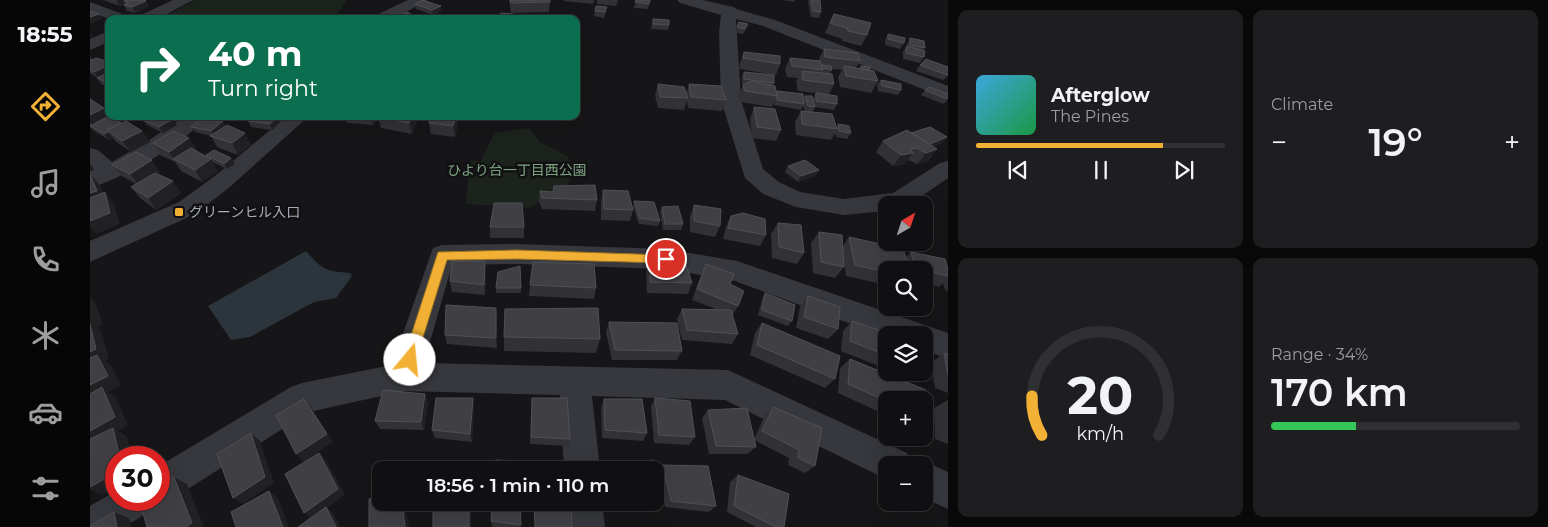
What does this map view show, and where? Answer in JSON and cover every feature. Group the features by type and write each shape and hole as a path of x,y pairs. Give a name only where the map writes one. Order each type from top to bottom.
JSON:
{"street":[{"path":"153,15 185,0"},
{"path":"388,15 420,0"},
{"path":"685,0 728,10 816,40 870,64 948,93"},
{"path":"90,7 111,15"},
{"path":"728,10 730,100 754,173 771,188 796,199 844,207 898,201 948,168"},
{"path":"90,45 105,38"},
{"path":"90,155 100,176 163,143 192,120"},
{"path":"90,252 187,208 294,120"},
{"path":"404,377 442,255 527,255 666,259 737,271 892,326"},
{"path":"933,340 948,346"},
{"path":"170,479 302,398 404,377 728,385 878,456"},
{"path":"575,382 581,461"},
{"path":"933,484 948,491"},
{"path":"91,527 117,511"},
{"path":"585,511 586,527"}],"green space":[{"path":"195,0 347,0 337,15 168,15"},
{"name":"ひより台一丁目西公園","path":"530,128 540,142 567,156 574,167 567,186 529,208 466,204 470,161 481,161 494,133"}],"shaded area":[{"path":"306,251 321,266 330,270 350,273 352,276 336,298 314,302 250,337 231,340 208,306"}],"building":[{"path":"125,0 146,1 132,7 124,5 129,3"},
{"path":"422,0 441,6 432,10 415,4"},
{"path":"510,0 550,0 550,2 511,3"},
{"path":"636,0 650,0 649,4 635,2"},
{"path":"811,0 820,0 821,12 813,11"},
{"path":"596,6 607,7 605,12 595,11"},
{"path":"90,11 99,14 90,17"},
{"path":"407,12 412,15 401,15"},
{"path":"501,13 513,14 513,15 500,15"},
{"path":"834,14 871,23 867,35 848,31 847,28 830,23"},
{"path":"653,19 669,20 669,25 653,24"},
{"path":"739,22 748,24 745,29 737,27"},
{"path":"888,34 905,38 904,43 888,39"},
{"path":"910,38 924,41 925,48 910,45"},
{"path":"907,46 925,51 924,57 906,53"},
{"path":"824,49 858,53 860,61 825,57"},
{"path":"744,52 780,56 780,64 743,58"},
{"path":"96,58 105,61 105,67 94,72 90,70 90,61"},
{"path":"790,58 820,61 823,70 792,66"},
{"path":"926,59 948,67 948,74 920,65"},
{"path":"821,65 831,66 832,70 822,68"},
{"path":"844,66 874,71 878,81 846,76"},
{"path":"861,66 870,67 870,70 861,69"},
{"path":"802,71 832,74 834,84 803,80"},
{"path":"744,72 774,75 774,83 744,79"},
{"path":"105,74 105,81 97,78"},
{"path":"881,80 901,84 901,90 882,86"},
{"path":"752,81 775,86 777,96 745,91 743,85"},
{"path":"658,84 684,87 688,98 660,97"},
{"path":"689,84 721,86 726,100 691,97"},
{"path":"929,87 948,94 948,98 925,90"},
{"path":"777,91 803,94 804,104 777,100"},
{"path":"816,93 837,96 837,104 816,101"},
{"path":"805,96 812,96 815,107 808,106"},
{"path":"90,99 104,108 90,115"},
{"path":"754,107 775,109 781,130 757,127"},
{"path":"801,111 832,114 837,129 802,124"},
{"path":"105,118 105,120 116,120 121,123 107,130 108,132 104,134 90,126"},
{"path":"143,120 171,120 159,127"},
{"path":"199,120 223,121 211,131 191,127"},
{"path":"249,120 274,120 270,124 248,121"},
{"path":"394,120 410,120 409,123"},
{"path":"430,120 455,120 453,126 429,123"},
{"path":"126,121 142,131 122,141 107,130"},
{"path":"838,124 849,126 851,133 839,131"},
{"path":"227,125 245,133 232,143 210,136"},
{"path":"930,127 947,137 930,144 911,133"},
{"path":"907,130 937,149 926,153 917,148 910,149 913,153 901,155 883,141"},
{"path":"173,131 189,138 169,152 153,143"},
{"path":"191,148 211,159 195,170 173,159"},
{"path":"214,150 231,158 224,164 206,155"},
{"path":"136,152 152,160 130,174 112,165"},
{"path":"805,160 819,170 801,176 788,166"},
{"path":"155,173 173,181 148,198 131,187"},
{"path":"90,174 97,191 90,193"},
{"path":"595,185 597,200 542,198 540,191 553,192 554,186"},
{"path":"603,190 628,191 633,210 604,209"},
{"path":"105,192 110,213 90,221 90,198"},
{"path":"634,201 654,202 660,221 640,218"},
{"path":"494,203 522,203 524,227 490,227"},
{"path":"694,205 721,209 720,226 694,221"},
{"path":"678,206 683,224 665,224 662,207"},
{"path":"743,213 765,219 766,235 728,228 731,216"},
{"path":"778,223 801,225 804,253 779,247"},
{"path":"819,232 842,235 844,267 821,262"},
{"path":"849,237 878,243 878,251 904,251 907,261 878,261 878,270 855,265"},
{"path":"911,252 945,259 948,276 933,272 933,261 913,261"},
{"path":"650,258 684,259 692,283 650,282"},
{"path":"452,261 485,261 484,285 450,281"},
{"path":"533,262 594,264 596,288 530,285"},
{"path":"706,264 734,274 730,284 744,291 738,306 697,289"},
{"path":"520,266 521,288 496,288 498,272"},
{"path":"765,293 795,305 792,321 762,310"},
{"path":"808,296 840,307 838,329 804,317"},
{"path":"446,305 496,308 496,338 445,335"},
{"path":"598,308 600,339 504,337 505,309"},
{"path":"682,309 731,310 738,334 687,330"},
{"path":"852,321 878,330 878,352 850,341"},
{"path":"609,322 677,323 682,351 615,350"},
{"path":"762,323 840,356 835,379 757,345"},
{"path":"90,324 96,349 90,352"},
{"path":"944,353 948,354 948,375"},
{"path":"97,355 108,376 90,385 90,358"},
{"path":"850,359 878,370 878,381 904,381 926,391 878,391 878,397 848,384"},
{"path":"102,387 115,417 90,431 90,394"},
{"path":"383,390 425,394 421,422 375,421"},
{"path":"436,398 473,398 470,434 432,430"},
{"path":"532,398 567,398 570,439 531,437"},
{"path":"655,398 690,401 695,437 659,435"},
{"path":"304,399 327,434 296,454 276,415"},
{"path":"604,399 642,399 647,433 605,430"},
{"path":"773,407 822,428 815,466 798,458 799,450 762,431"},
{"path":"747,408 756,447 716,446 708,410"},
{"path":"113,428 117,446 105,446 105,479 90,487 90,439"},
{"path":"251,433 265,477 233,498 217,454"},
{"path":"319,453 338,489 304,513 285,474"},
{"path":"664,465 708,466 716,506 671,501"},
{"path":"738,475 789,494 784,527 776,527 734,506"},
{"path":"174,477 192,523 186,527 147,527 142,511 170,511 170,479"},
{"path":"269,491 283,527 236,527 231,512"},
{"path":"372,498 372,511 403,511 405,527 369,527 369,499"},
{"path":"326,507 336,527 298,527"},
{"path":"433,511 469,511 469,527 433,527"},
{"path":"492,511 520,511 521,525 491,521"},
{"path":"534,511 571,511 572,527 535,527"},
{"path":"114,512 117,527 90,527 90,526"}],"place":[{"name":"グリーンヒル入口","path":"179,212"}],"route":[{"path":"410,360 442,255 517,254 666,259"}]}
